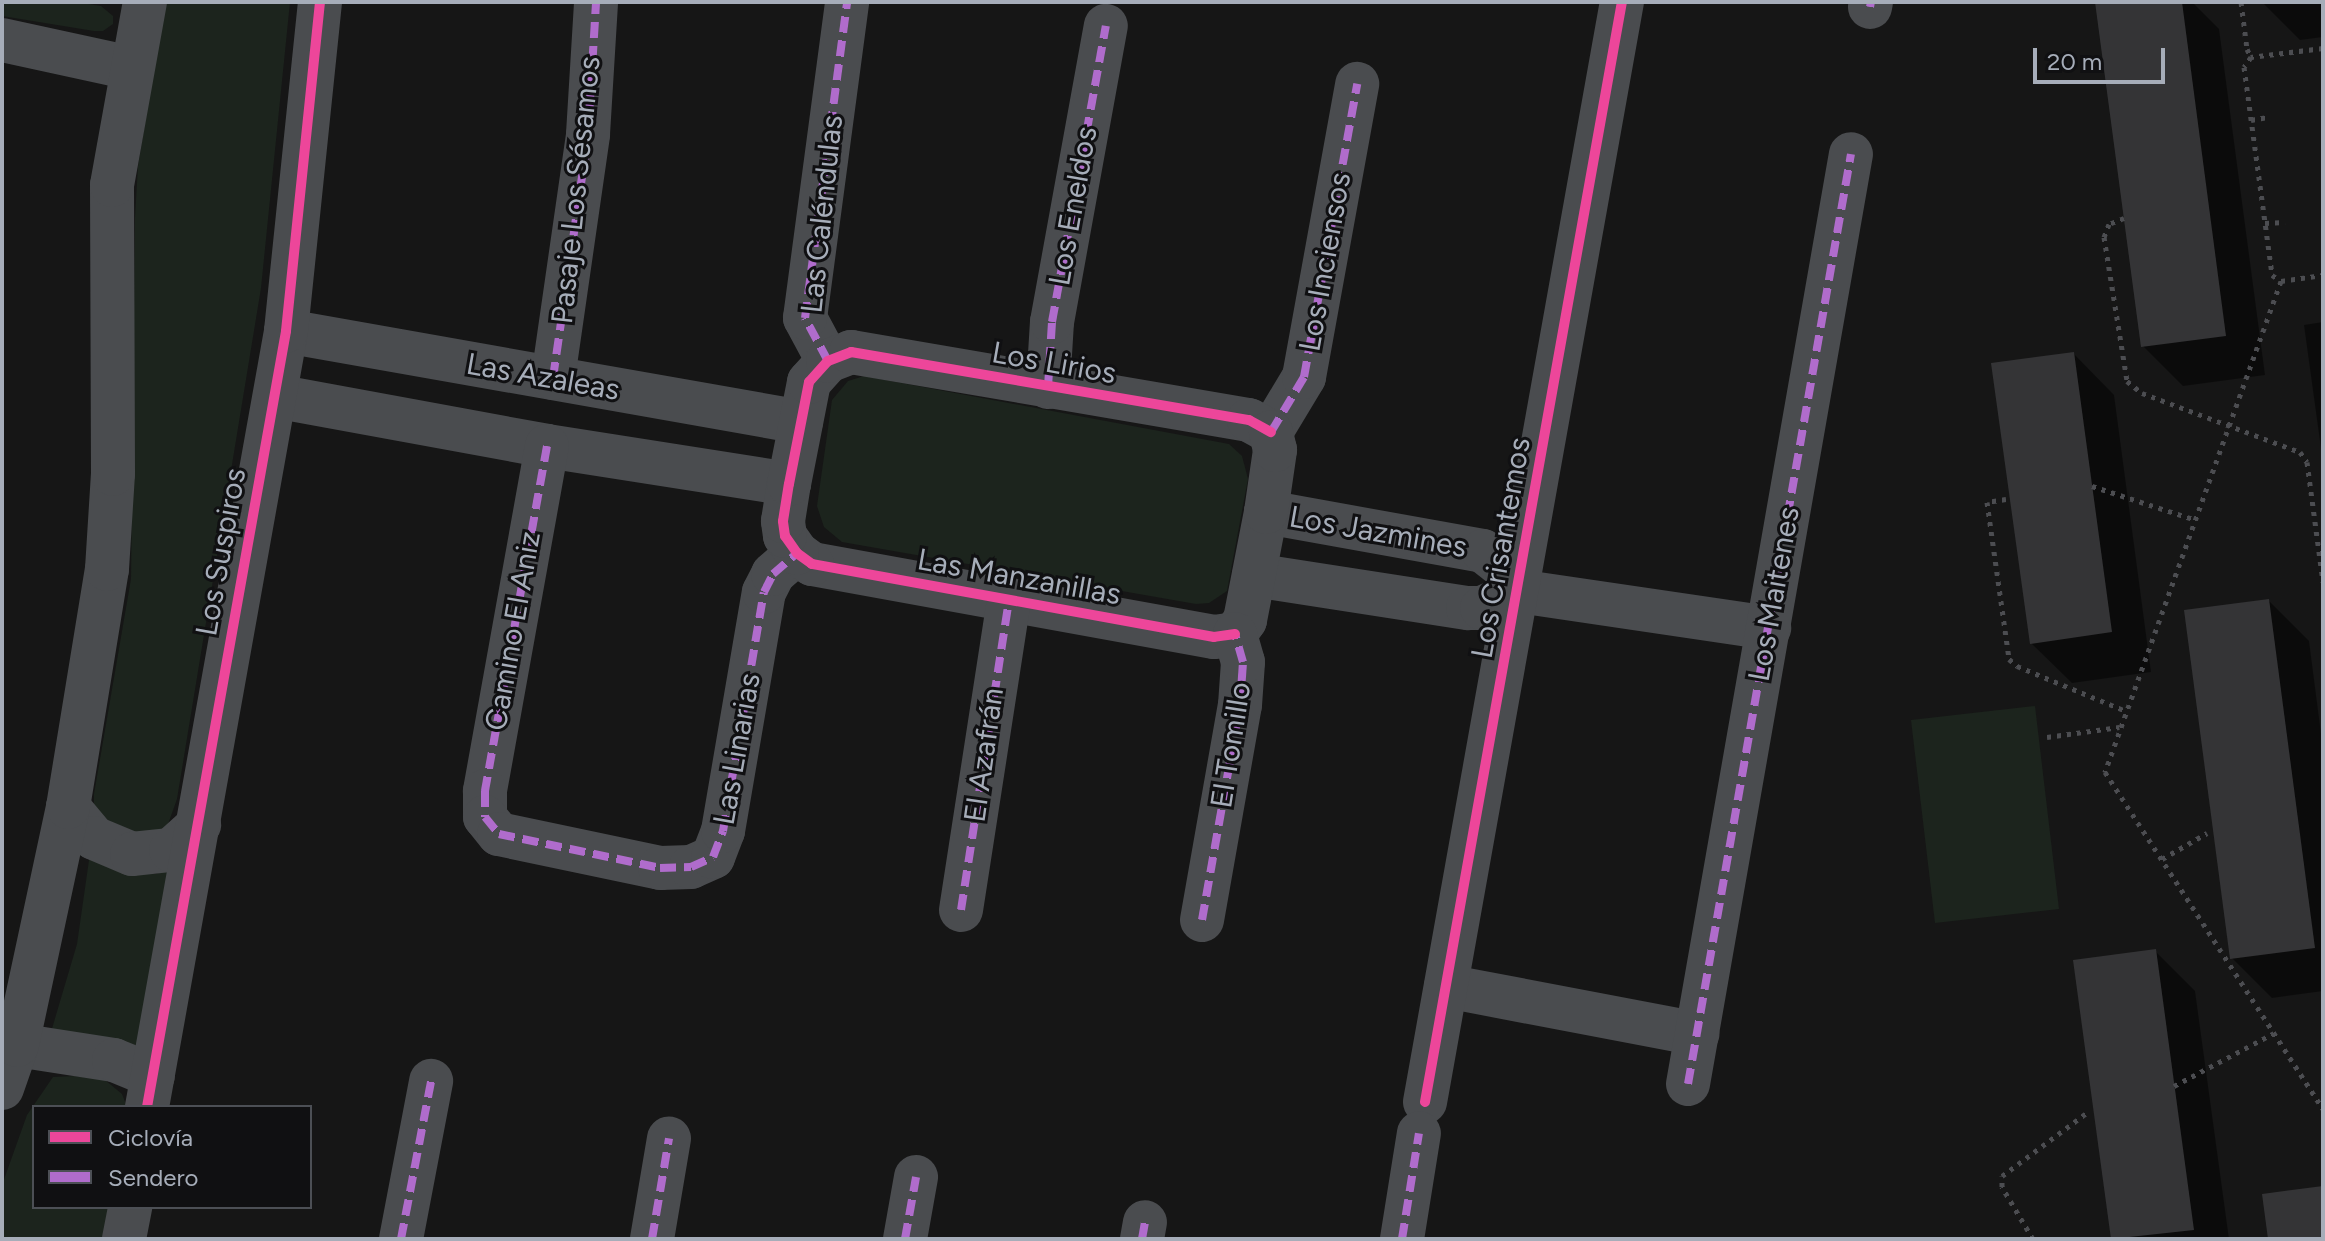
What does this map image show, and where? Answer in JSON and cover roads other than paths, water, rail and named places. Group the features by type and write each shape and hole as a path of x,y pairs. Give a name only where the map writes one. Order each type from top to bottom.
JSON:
{"street":[{"path":"2,1088 17,1045 68,807 110,540 113,415 110,218 118,142 145,2"},
{"name":"Los Suspiros","path":"150,1091 286,331 320,2"},
{"name":"Pasaje Los Sésamos","path":"553,378 588,134 596,2"},
{"name":"Las Caléndulas","path":"828,361 805,318 847,2"},
{"name":"Los Crisantemos","path":"1405,1238 1422,1118 1622,2"},
{"name":"Los Eneldos","path":"1048,387 1052,322 1106,26"},
{"path":"2,40 131,68"},
{"name":"Los Inciensos","path":"1271,432 1304,377 1357,84"},
{"name":"Los Maitenes","path":"1688,1084 1851,154"},
{"name":"Las Azaleas","path":"286,331 801,422"},
{"name":"Los Lirios","path":"828,361 843,354 863,352 1249,420 1271,432"},
{"path":"797,553 783,528 789,484 809,382 828,361"},
{"path":"275,396 547,446 789,484"},
{"path":"1235,634 1245,620 1266,512 1275,450 1271,432"},
{"name":"Camino El Aniz","path":"485,817 485,791 547,446"},
{"name":"Los Jazmines","path":"1254,575 1468,608 1482,608 1518,591 1507,570 1483,551 1266,512"},
{"name":"Las Linarias","path":"485,817 489,827 499,834 660,868 691,867 713,857 723,831 764,592 773,574 797,553"},
{"name":"Las Manzanillas","path":"797,553 821,567 1214,637 1235,634"},
{"path":"1518,591 1769,628"},
{"name":"El Azafrán","path":"961,910 1009,600"},
{"name":"El Tomillo","path":"1202,920 1243,679 1243,662 1235,634"},
{"path":"68,807 102,844 132,854 171,850 199,825"},
{"path":"1446,986 1697,1034"},
{"path":"17,1045 114,1060 150,1091"},
{"path":"401,1239 431,1081"},
{"path":"652,1239 669,1138"},
{"path":"905,1239 916,1177"},
{"path":"124,1239 130,1209"}]}
